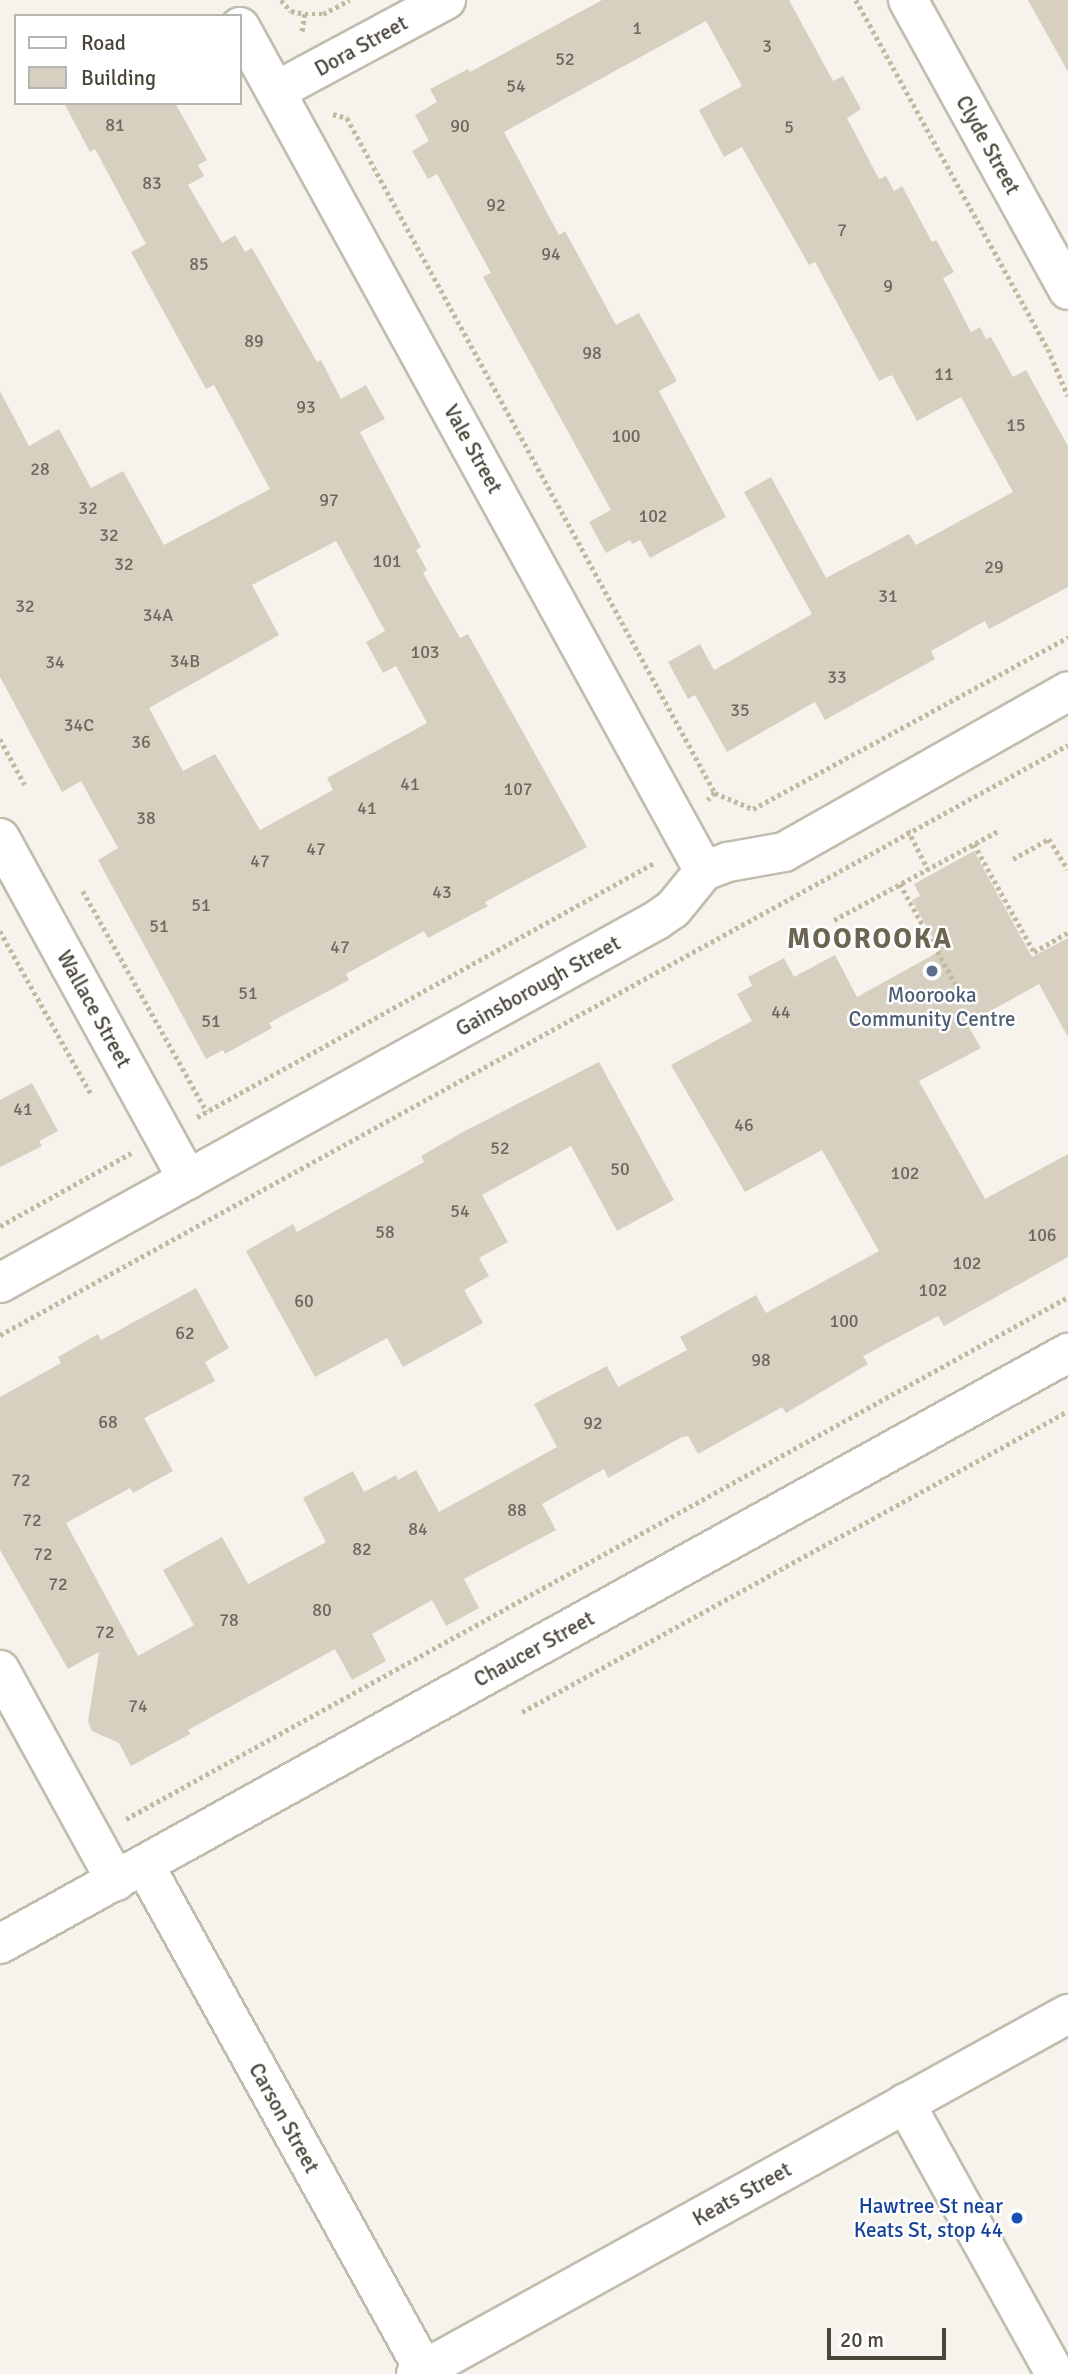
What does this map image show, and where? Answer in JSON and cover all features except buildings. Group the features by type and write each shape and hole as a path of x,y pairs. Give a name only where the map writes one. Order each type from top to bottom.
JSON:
{"street":[{"name":"Dora Street","path":"276,91 446,0"},
{"name":"Clyde Street","path":"908,0 1068,290"},
{"name":"Vale Street","path":"242,31 704,871"},
{"path":"704,871 728,862 784,852 1068,691"},
{"name":"Wallace Street","path":"0,838 188,1180"},
{"name":"Gainsborough Street","path":"0,1283 657,920 673,909 704,871"},
{"name":"Chaucer Street","path":"0,1944 1068,1353"},
{"name":"Carson Street","path":"0,1670 91,1836 130,1873 420,2372"},
{"name":"Keats Street","path":"420,2372 1068,2014"},
{"path":"905,2103 1055,2374"}],"path":[{"path":"281,0 291,11 305,14 323,14 349,0"},
{"path":"856,0 1048,349 1068,396"},
{"path":"301,36 305,14"},
{"path":"330,113 346,118 715,793 753,809 1068,637"},
{"path":"0,739 25,785"},
{"path":"0,1335 1068,745"},
{"path":"701,809 715,793"},
{"path":"905,825 928,869"},
{"path":"834,920 998,831"},
{"path":"1013,859 1049,839 1068,870"},
{"path":"974,844 1034,952 1068,933"},
{"path":"196,1118 655,862 652,850"},
{"path":"900,884 959,990"},
{"path":"83,891 207,1112"},
{"path":"0,931 93,1097"},
{"path":"120,1144 126,1155"},
{"path":"0,1226 135,1151"},
{"path":"91,1836 1068,1297"},
{"path":"522,1712 1068,1411"}],"place":[{"name":"Moorooka Community Centre","path":"932,971"},
{"name":"Hawtree St near Keats St, stop 44","path":"1017,2218"}],"district":[{"name":"MOOROOKA","path":"870,939"}]}
